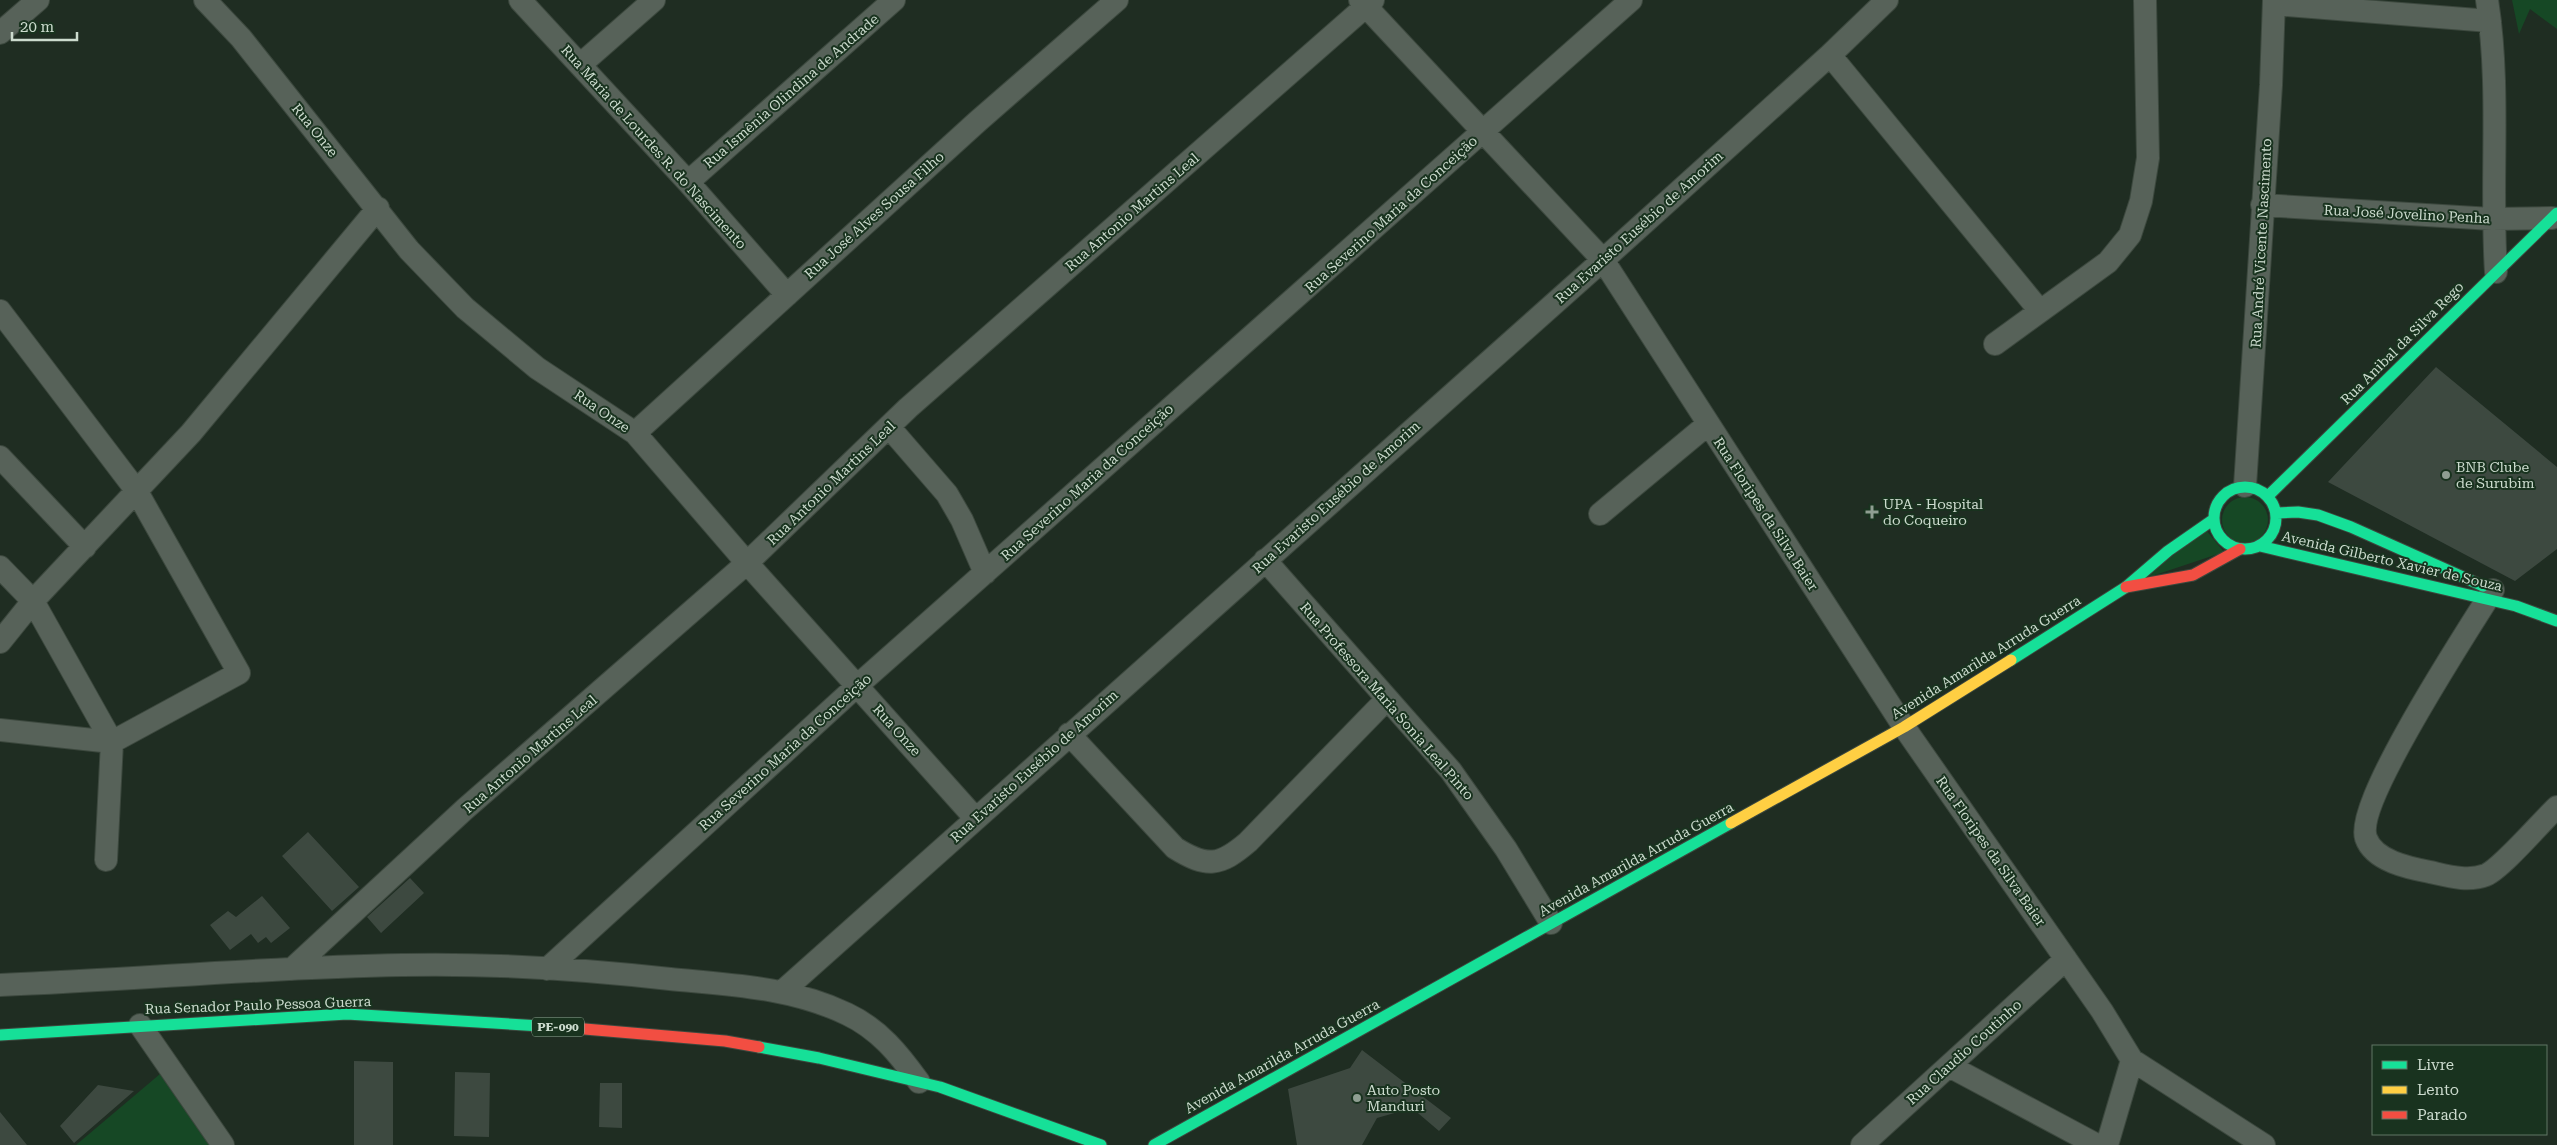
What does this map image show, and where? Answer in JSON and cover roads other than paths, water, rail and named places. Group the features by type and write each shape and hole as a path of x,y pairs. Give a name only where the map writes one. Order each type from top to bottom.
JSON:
{"main road":[{"name":"Rua Anibal da Silva Rego","path":"2268,496 2554,216"},
{"path":"2126,587 2192,574 2240,549 2260,546 2274,532 2277,513 2268,496 2261,490 2245,486 2235,488 2222,496 2215,509 2214,519 2221,538 2240,549"},
{"name":"Avenida Gilberto Xavier de Souza","path":"2277,513 2298,512 2318,515 2351,527 2490,595 2557,621"},
{"path":"2126,587 2154,560 2184,537 2214,519"},
{"name":"Avenida Gilberto Xavier de Souza","path":"2260,546 2490,595"},
{"name":"Avenida Amarilda Arruda Guerra","path":"1154,1145 1904,727 2126,587"},
{"name":"Rua Senador Paulo Pessoa Guerra","path":"0,1036 140,1025 347,1014 510,1023 726,1041 820,1058 919,1082 1007,1110 1100,1145"}],"street":[{"path":"0,33 38,0"},
{"name":"Rua Onze","path":"205,0 241,38 378,208 409,250 465,308 537,368 635,433 747,563 976,818"},
{"name":"Rua Maria de Lourdes R. do Nascimento","path":"520,0 688,182 787,295"},
{"path":"580,65 654,0"},
{"name":"Rua Ismênia Olindina de Andrade","path":"688,182 894,0"},
{"name":"Rua José Alves Sousa Filho","path":"635,433 977,122 1116,0"},
{"name":"Rua Severino Maria da Conceição","path":"548,968 858,685 1631,0"},
{"name":"Rua Evaristo Eusébio de Amorim","path":"783,991 1069,734 1603,260 1830,55 1887,0"},
{"path":"1995,344 2108,262 2130,235 2141,201 2148,158 2145,0"},
{"name":"Rua Floripes da Silva Baier","path":"1366,2 1483,132 1603,260 1904,727 2066,960 2132,1060"},
{"name":"Rua Antonio Martins Leal","path":"292,969 465,809 747,563 889,427 1366,2"},
{"path":"2274,2 2488,10 2493,68 2492,219 2496,272"},
{"name":"Rua André Vicente Nascimento","path":"2245,486 2262,205 2272,85 2274,2"},
{"path":"1830,55 2040,311"},
{"name":"Rua José Jovelino Penha","path":"2262,205 2492,219 2554,216"},
{"path":"0,642 34,601 191,433 378,208"},
{"path":"0,311 136,490 239,673 112,742 0,730"},
{"path":"1600,514 1708,425"},
{"path":"889,427 947,494 962,520 985,573"},
{"path":"0,457 85,547"},
{"name":"Rua Professora Maria Sonia Leal Pinto","path":"1265,560 1451,771 1478,807 1551,923"},
{"path":"0,568 34,601 112,742 106,860"},
{"path":"2490,595 2399,745 2365,822 2365,836 2371,847 2392,861 2409,868 2465,879 2486,875 2557,807"},
{"path":"1069,734 1175,848 1190,857 1212,863 1229,858 1248,842 1387,699"},
{"name":"Rua Claudio Coutinho","path":"1862,1145 2066,960"},
{"path":"0,985 292,969 404,965 548,968 783,991 847,1014 871,1028 896,1049 919,1082"},
{"path":"140,1025 223,1145"},
{"path":"2107,1145 2132,1060 2264,1145"},
{"path":"1950,1066 2096,1145"}],"place":[{"name":"BNB Clube de Surubim","path":"2446,475"},
{"name":"UPA - Hospital do Coqueiro","path":"1872,512"},
{"name":"Auto Posto Manduri","path":"1357,1098"}]}
